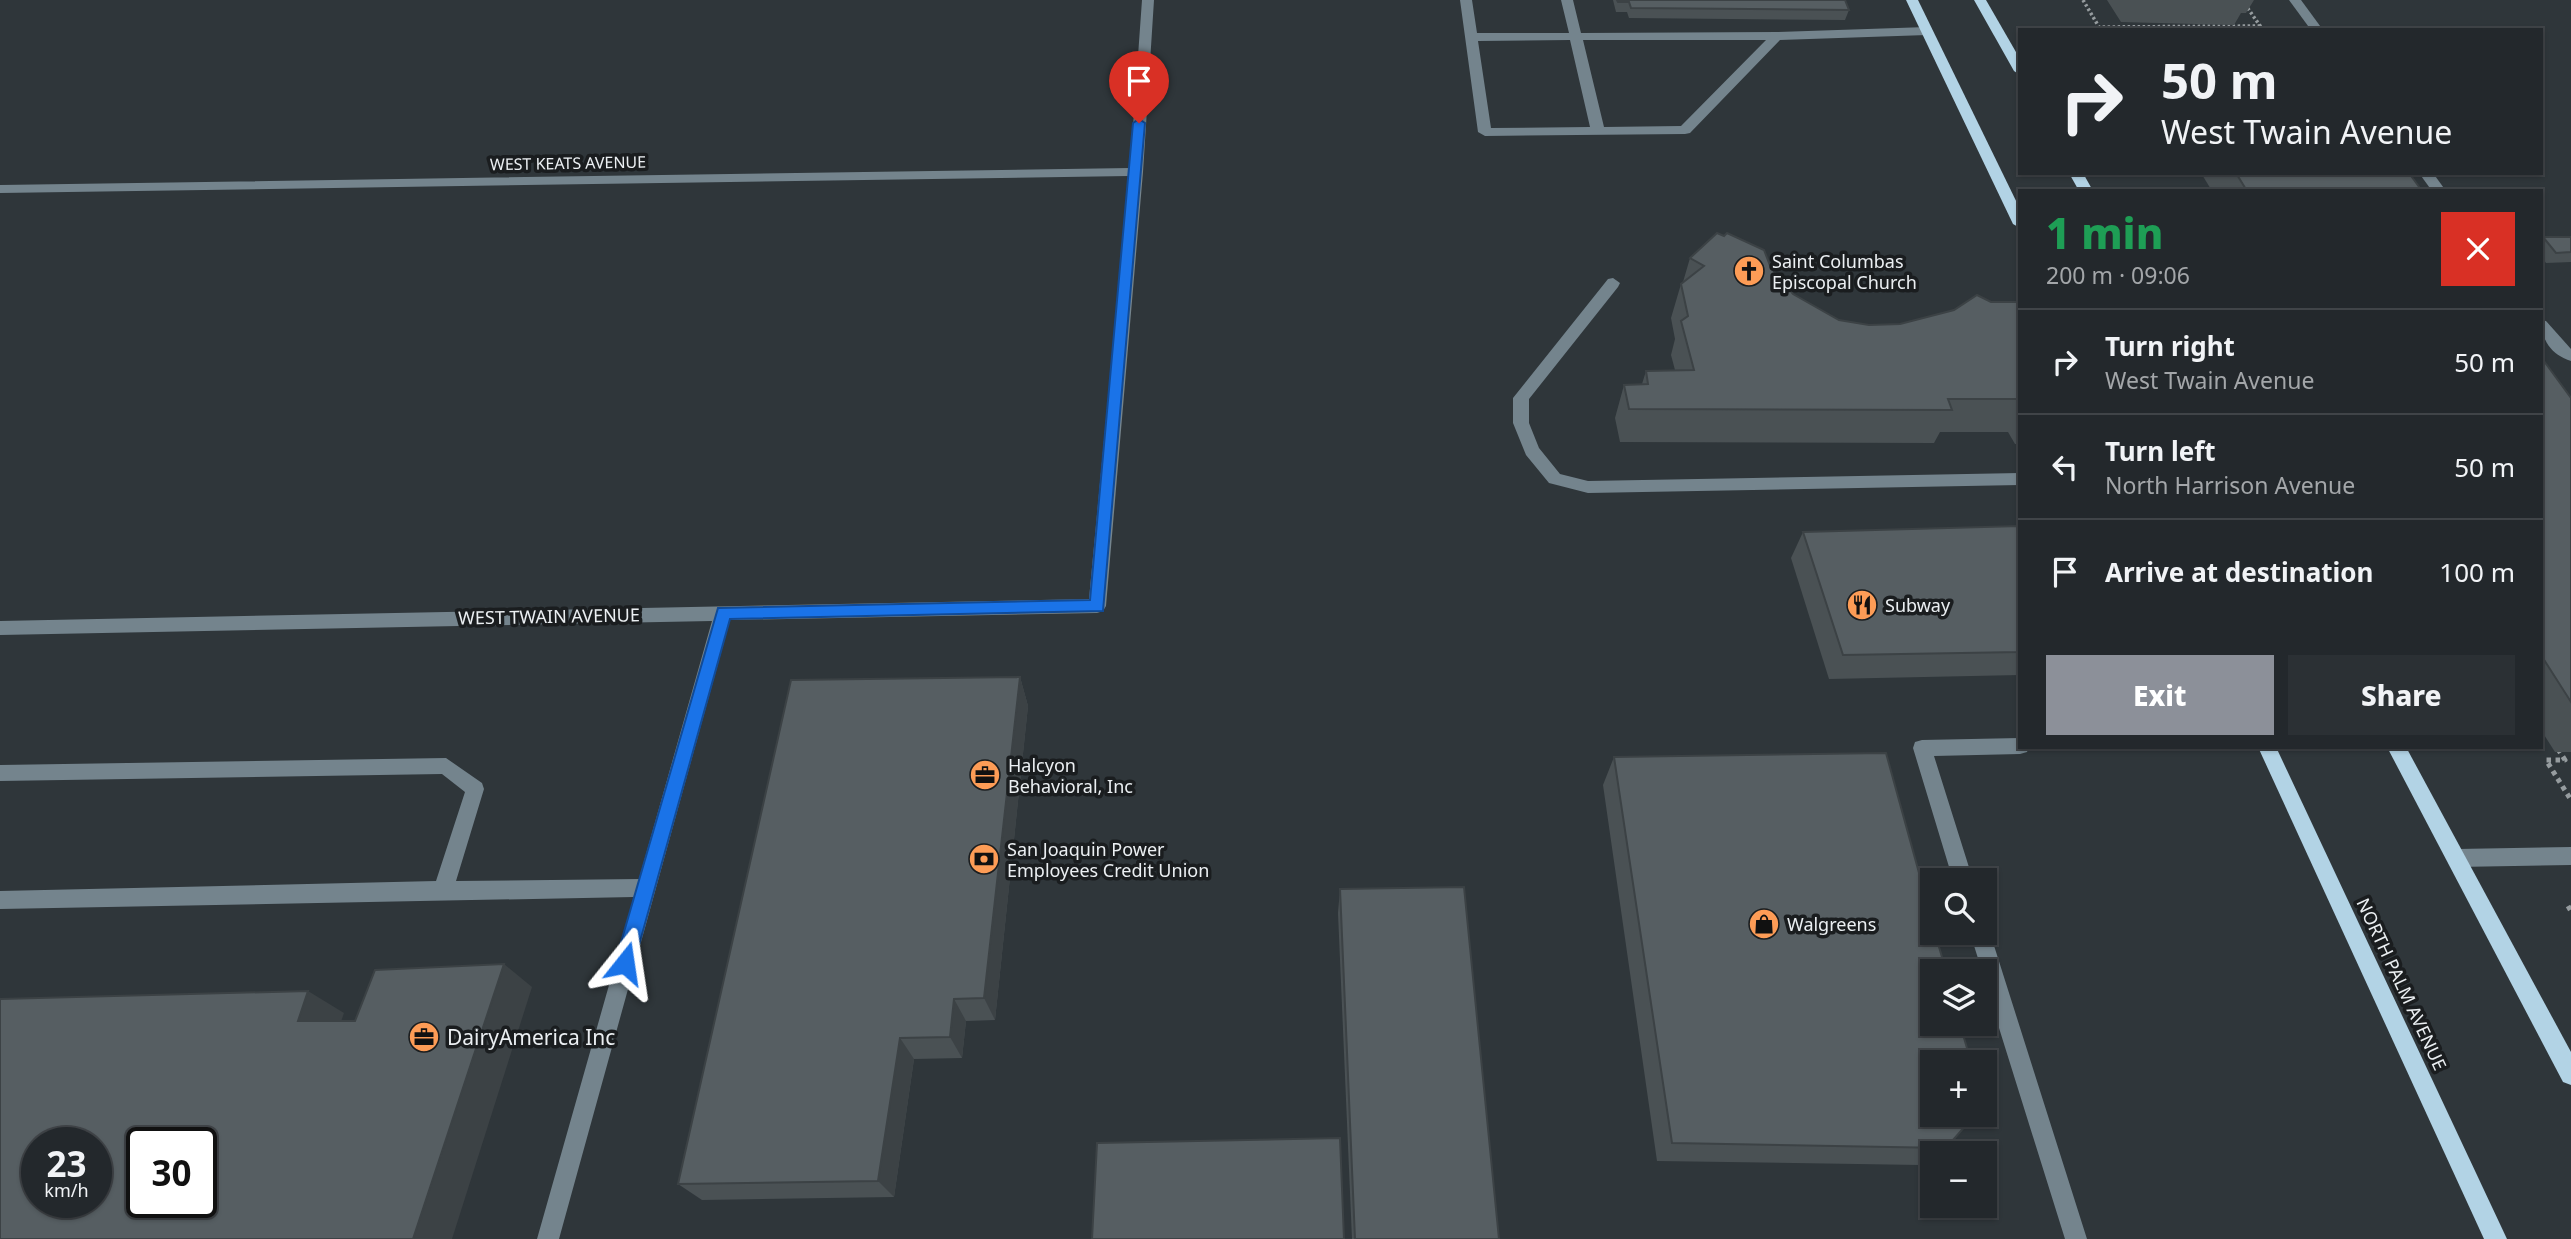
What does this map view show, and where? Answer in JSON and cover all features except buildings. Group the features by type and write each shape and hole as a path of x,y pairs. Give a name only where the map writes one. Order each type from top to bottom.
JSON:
{"main road":[{"path":"1912,0 2018,220"},
{"path":"1980,0 2018,67"},
{"name":"NORTH PALM AVENUE","path":"2268,749 2496,1239"},
{"path":"2397,749 2571,1074"}],"street":[{"path":"1136,172 1147,0"},
{"path":"1466,0 1485,132 1685,130 1777,36"},
{"path":"1567,0 1598,131"},
{"path":"2295,0 2316,28"},
{"path":"1471,37 1777,36 1927,31"},
{"name":"WEST KEATS AVENUE","path":"0,189 1136,172"},
{"name":"WEST TWAIN AVENUE","path":"0,628 1097,606 1136,172"},
{"path":"1613,283 1521,398 1521,423 1532,451 1555,480 1588,488 2018,479"},
{"path":"2543,327 2560,349 2571,356"},
{"path":"548,1239 723,613"},
{"path":"1960,868 1922,748 2018,746"},
{"path":"0,773 446,766 475,789 443,890"},
{"path":"2457,858 2571,856"},
{"path":"0,900 646,888"},
{"path":"1984,945 2076,1239"}],"path":[{"path":"2084,0 2099,27 2261,28"},
{"path":"2242,0 2261,28"},
{"path":"2553,741 2568,760"},
{"path":"2568,760 2546,760 2571,800"}],"place":[{"name":"Saint Columbas Episcopal Church","path":"1749,271"},
{"name":"Subway","path":"1862,605"},
{"name":"Halcyon Behavioral, Inc","path":"985,775"},
{"name":"San Joaquin Power Employees Credit Union","path":"984,859"},
{"name":"Walgreens","path":"1764,924"},
{"name":"DairyAmerica Inc","path":"424,1037"}],"route":[{"path":"625,963 723,613 1097,606 1139,123"}]}
